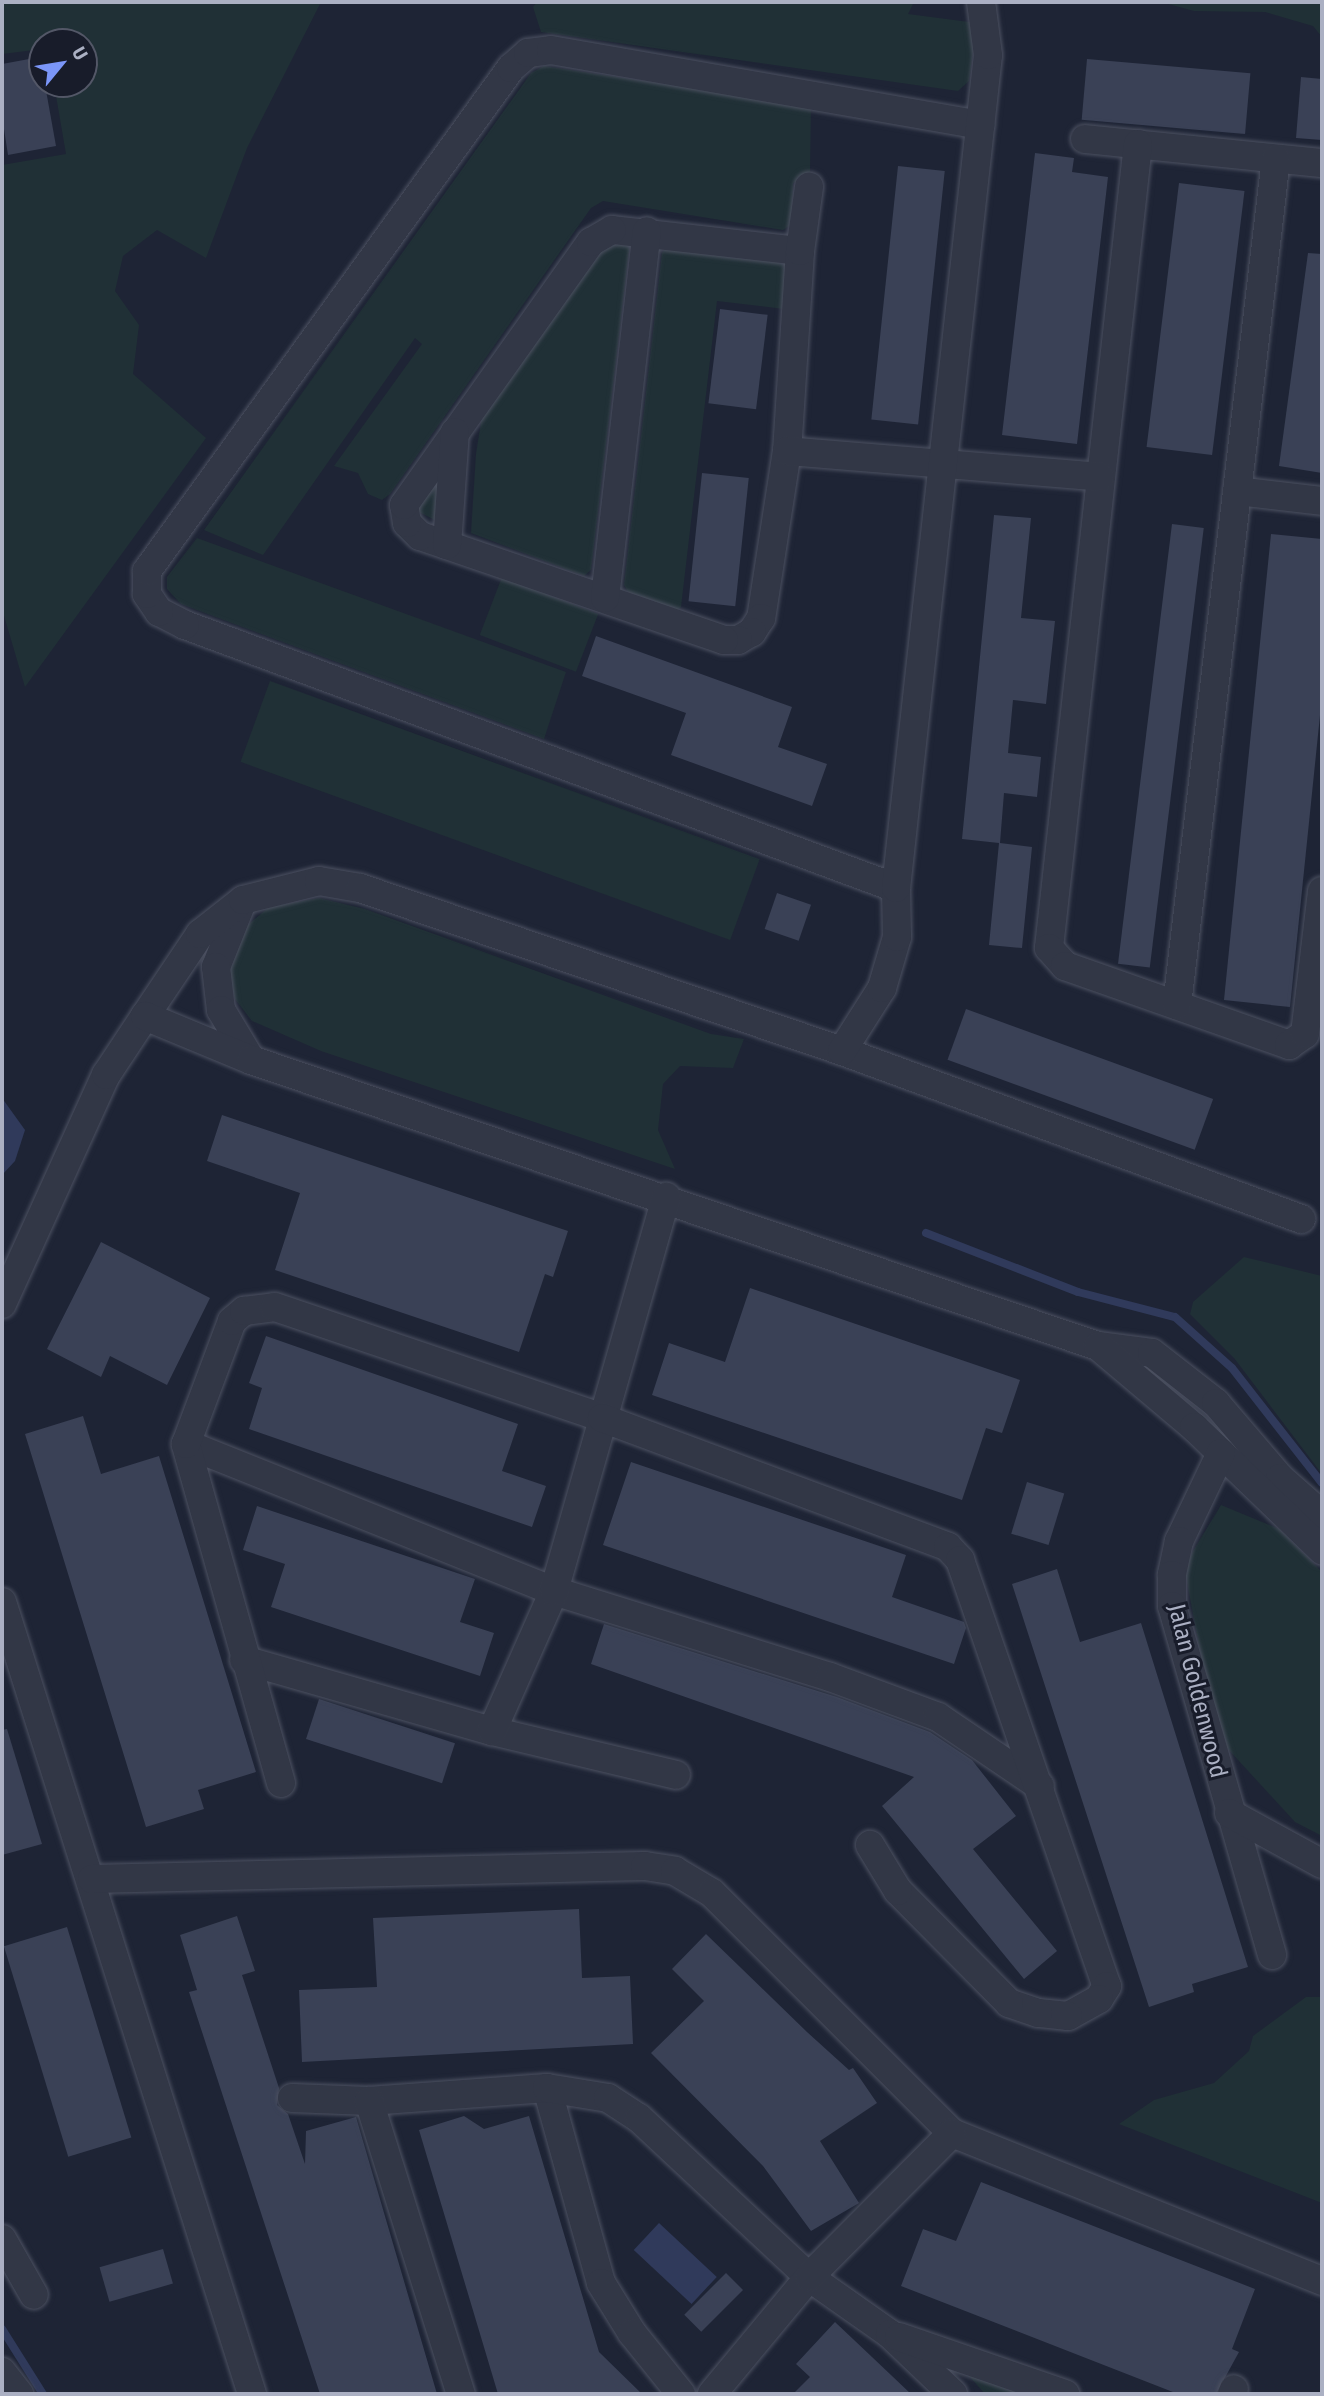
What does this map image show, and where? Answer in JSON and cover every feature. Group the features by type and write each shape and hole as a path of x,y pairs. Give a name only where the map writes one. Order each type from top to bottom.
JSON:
{"street":[{"path":"842,1051 881,988 891,964 897,937 896,888 946,464 988,55 981,2"},
{"path":"896,888 185,625 159,612 147,594 147,571 511,68 528,53 551,50 981,125"},
{"path":"1085,139 1322,163"},
{"path":"1138,144 1049,948 1065,966 1289,1045 1299,1042 1305,1034 1322,891"},
{"path":"1177,1005 1276,159"},
{"path":"800,251 647,231 612,230 591,242 404,505 407,523 420,536 724,640 738,640 752,632 761,618 787,451 800,251 809,187"},
{"path":"605,598 647,231"},
{"path":"447,545 455,432"},
{"path":"787,451 1100,477"},
{"path":"1237,491 1322,501"},
{"path":"2,1304 106,1074 200,934 243,900 319,881 360,888 842,1051 1301,1219"},
{"path":"243,900 216,967 221,1010 251,1060"},
{"path":"145,1016 251,1060 666,1197 1098,1346 1152,1353 1179,1370 1216,1403 1273,1487 1322,1550"},
{"path":"492,1731 554,1591 666,1197"},
{"path":"281,1783 244,1660 186,1444 232,1321 258,1308 275,1307 602,1418 948,1547 960,1560 1107,1986 1099,1999 1068,2016 1038,2013 1009,2003 898,1891 870,1845"},
{"path":"1098,1346 1221,1453 1322,1515"},
{"path":"186,1444 554,1591 831,1677 938,1717 1040,1786"},
{"name":"Jalan Goldenwood","path":"1221,1453 1180,1541 1172,1575 1172,1606 1272,1955"},
{"path":"2,1602 92,1879 252,2394"},
{"path":"244,1660 492,1731 676,1775"},
{"name":"Jalan Goldenwood","path":"1229,1812 1322,1864"},
{"path":"92,1879 645,1866 676,1871 712,1893 952,2133 1322,2281"},
{"path":"547,2088 601,2283 632,2333 681,2394"},
{"path":"292,2098 369,2101 547,2088 608,2098 639,2118 809,2277 890,2334 953,2394"},
{"path":"369,2101 461,2394"},
{"path":"712,2394 809,2277 952,2133"},
{"path":"2,2239 34,2295"},
{"path":"890,2334 1065,2394"},
{"path":"2,2372 19,2394"}],"shaded area":[{"path":"2,2 321,2 247,148 206,258 157,230 123,256 115,291 139,325 133,374 206,438 25,687 2,609 2,165 66,154 56,98 98,98 98,28 28,28 28,51 2,54"},
{"path":"537,2 914,2 908,14 977,23 969,81 958,91 541,32 533,7"},
{"path":"1161,2 1322,2 1322,37 1313,26 1265,12 1194,11"},
{"path":"544,66 811,106 810,173 793,183 792,224 783,230 603,201 591,208 390,494 382,500 368,494 358,473 334,466 422,344 415,338 263,555 204,530 531,73"},
{"path":"630,242 591,570 584,576 471,533 476,454 482,416 607,244"},
{"path":"668,245 785,264 788,271 784,309 717,301 681,607 677,610 628,592 624,585 662,253"},
{"path":"441,469 437,521 415,510"},
{"path":"197,538 566,672 544,739 181,604 167,589 167,577"},
{"path":"502,577 598,614 576,672 480,635"},
{"path":"270,681 760,859 730,940 241,762"},
{"path":"319,898 365,909 711,1034 744,1039 733,1068 680,1066 663,1084 658,1130 675,1169 321,1051 252,1021 235,999 229,978 231,956 243,929 269,907"},
{"path":"1244,1257 1322,1276 1322,1474 1234,1358 1190,1314 1193,1302"},
{"path":"1221,1505 1279,1529 1322,1572 1322,1836 1295,1822 1227,1748 1202,1662 1184,1566"},
{"path":"1306,1997 1322,1997 1322,2203 1119,2124 1154,2100 1214,2083 1249,2051 1253,2036"},
{"path":"984,2376 1030,2394 985,2394 970,2377"}],"water":[{"path":"2,1098 25,1130 15,1161 2,1175"},
{"path":"659,2223 717,2277 692,2304 634,2250"}],"building":[{"path":"28,59 28,98 47,98 56,146 8,155 2,116 2,64"},
{"path":"1087,59 1250,73 1245,134 1082,120"},
{"path":"1301,77 1322,79 1322,140 1296,138"},
{"path":"1035,153 1074,158 1072,172 1108,177 1077,444 1002,435"},
{"path":"898,166 945,171 918,425 871,420"},
{"path":"1179,183 1245,191 1212,455 1147,447"},
{"path":"1308,253 1322,254 1322,473 1279,466"},
{"path":"720,309 768,315 756,409 708,403"},
{"path":"702,473 749,478 735,606 689,601"},
{"path":"994,515 1031,518 1021,618 1055,621 1046,704 1013,700 1008,753 1041,757 1037,797 1004,793 1000,843 1032,847 1022,948 989,945 999,843 962,839"},
{"path":"1172,524 1204,528 1150,968 1118,964"},
{"path":"1271,534 1322,539 1322,696 1290,1007 1224,1000"},
{"path":"596,636 792,707 778,747 827,764 812,806 671,755 686,713 582,676"},
{"path":"777,893 811,905 799,941 765,929"},
{"path":"966,1009 1213,1099 1195,1150 948,1060"},
{"path":"222,1115 568,1231 553,1277 545,1274 519,1352 275,1270 300,1193 207,1161"},
{"path":"101,1242 210,1298 167,1385 110,1356 101,1377 47,1349"},
{"path":"750,1288 1020,1380 1002,1433 986,1428 962,1500 652,1395 669,1343 725,1362"},
{"path":"266,1336 518,1424 502,1471 546,1486 532,1527 249,1429 262,1388 249,1383"},
{"path":"83,1416 101,1474 159,1456 256,1772 198,1790 204,1809 146,1827 25,1434"},
{"path":"631,1462 906,1555 892,1597 964,1622 966,1628 954,1664 603,1545"},
{"path":"1027,1482 1064,1493 1049,1545 1011,1534"},
{"path":"257,1506 475,1579 460,1622 494,1633 480,1676 271,1607 285,1564 243,1550"},
{"path":"1057,1569 1080,1642 1141,1623 1248,1967 1192,1984 1194,1992 1149,2007 1012,1584"},
{"path":"604,1624 837,1697 930,1732 972,1760 1016,1816 973,1849 1057,1951 1024,1979 882,1806 914,1777 591,1664"},
{"path":"319,1699 455,1743 442,1783 306,1739"},
{"path":"7,1729 42,1844 2,1855 2,1730"},
{"path":"579,1909 582,1978 630,1976 633,2044 302,2062 299,1990 377,1987 373,1918"},
{"path":"237,1916 255,1971 242,1975 279,2088 277,2105 288,2114 305,2164 306,2131 356,2117 437,2394 320,2394 189,1992 197,1990 180,1935"},
{"path":"67,1927 131,2137 68,2157 4,1946"},
{"path":"706,1934 807,2032 849,2070 853,2068 877,2103 820,2141 859,2203 811,2231 763,2166 651,2053 704,2001 672,1969"},
{"path":"464,2116 484,2129 529,2116 599,2352 642,2394 498,2394 419,2130"},
{"path":"981,2182 1255,2289 1232,2349 1239,2352 1216,2394 1178,2394 901,2286 923,2229 956,2241"},
{"path":"163,2249 173,2284 109,2302 100,2267"},
{"path":"726,2273 743,2290 701,2332 684,2315"},
{"path":"835,2322 911,2394 793,2394 810,2377 796,2364"}],"waterway":[{"path":"926,1233 1078,1292 1175,1317 1232,1368 1322,1483"},
{"path":"2,2329 43,2394"}]}
